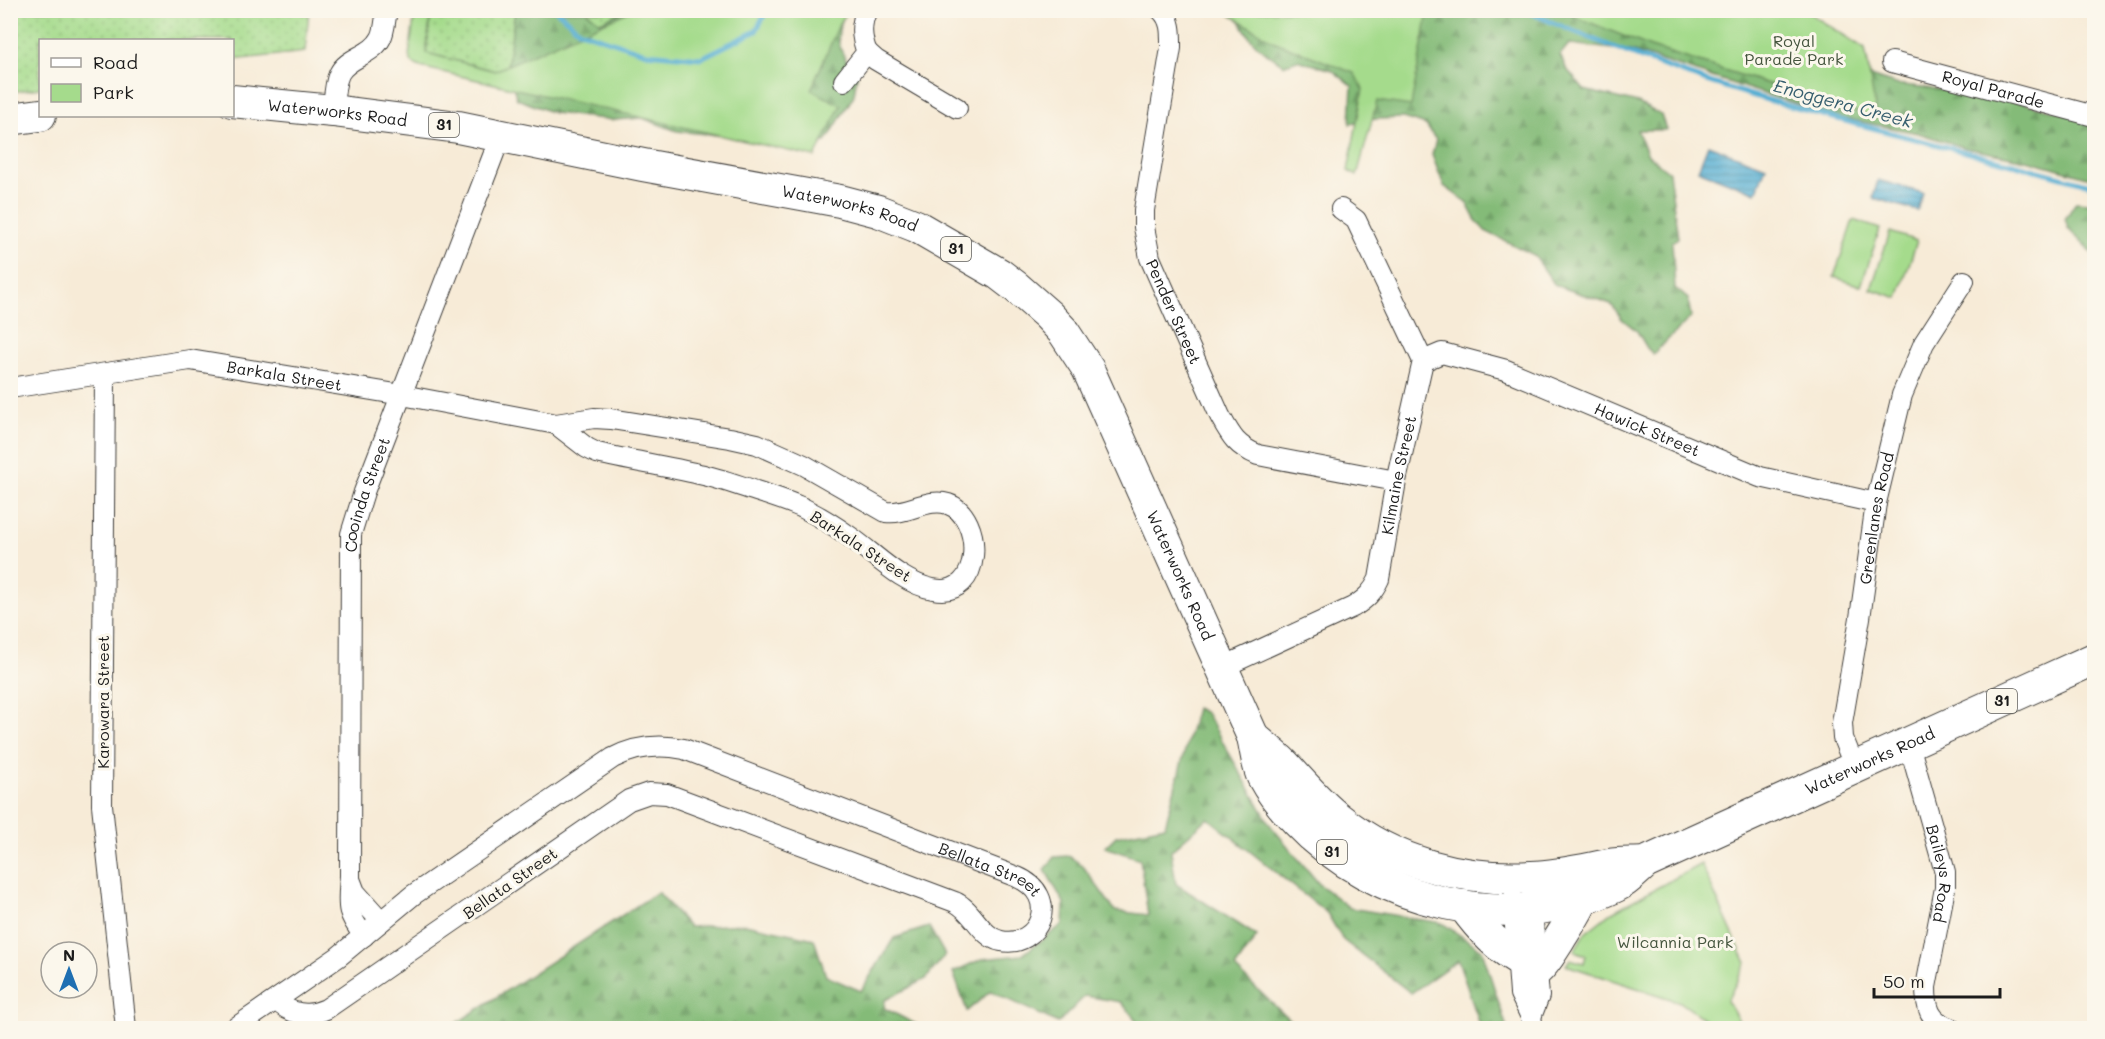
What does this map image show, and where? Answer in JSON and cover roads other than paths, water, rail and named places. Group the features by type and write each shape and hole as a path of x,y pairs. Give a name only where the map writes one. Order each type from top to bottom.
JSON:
{"main road":[{"name":"Waterworks Road","path":"234,101 458,127 643,165 859,205 916,226 1016,287 1063,331 1088,369 1253,737 1262,775 1291,815 1317,841 1350,864 1387,885 1425,898 1464,906 1523,908 1583,898 1619,885 1645,863 2094,659"},
{"path":"10,119 39,115"},
{"name":"Waterworks Road","path":"1253,737 1283,763 1339,819 1372,841 1405,857 1436,868 1464,874 1520,877 1566,874 1611,865 1645,863"},
{"path":"1464,906 1498,947 1527,965 1548,960 1560,937 1574,918 1583,898"}],"street":[{"path":"333,111 338,75 348,64 371,51 378,44 383,36 387,10"},
{"path":"867,10 862,28 863,42 867,52 876,60 957,108"},
{"name":"Pender Street","path":"1161,10 1170,24 1171,48 1144,210 1144,227 1150,258 1220,416 1232,438 1244,449 1258,454 1396,481"},
{"path":"844,81 867,52"},
{"name":"Royal Parade","path":"1892,62 2094,116"},
{"name":"Cooinda Street","path":"364,936 348,911 351,534 364,492 501,135"},
{"path":"1341,209 1356,220 1423,361"},
{"name":"Greenlanes Road","path":"1855,768 1843,738 1842,723 1860,618 1876,502 1902,395 1924,343 1964,282"},
{"name":"Hawick Street","path":"1423,361 1442,353 1506,370 1760,477 1876,502"},
{"name":"Barkala Street","path":"10,388 190,360 402,395 556,424 605,418 730,438 757,444 789,457 886,512 907,511 933,503 950,504 961,512 970,531 973,549 968,576 958,587 927,588 894,570 845,533 801,507 712,477 597,453 556,424"},
{"name":"Kilmaine Street","path":"1221,668 1339,615 1365,600 1373,591 1379,579 1396,481 1423,361"},
{"name":"Karowara Street","path":"105,374 102,805 126,1029"},
{"name":"Baileys Road","path":"1909,744 1945,872 1945,888 1926,987 1926,1004 1940,1027"},
{"name":"Bellata Street","path":"236,1029 277,1000 338,957 381,921 455,866 613,758 632,750 653,746 675,747 693,753 1017,877 1034,886 1040,896 1039,921 1034,930 1019,939 1000,941 992,938 956,902 667,794 649,793 630,800 326,1009 316,1013 299,1013 286,1009 277,1000"},
{"name":"Cooinda Street","path":"350,876 355,892 381,921"},
{"path":"1520,877 1527,965 1539,996 1532,1023"}],"water":[{"path":"1708,145 1766,167 1756,193 1698,170"},
{"path":"1878,180 1923,193 1918,211 1873,198"}],"waterway":[{"name":"Enoggera Creek","path":"556,10 580,31 646,53 701,58 756,31 767,10"},
{"name":"Enoggera Creek","path":"1523,10 1640,58 1731,89 1802,110 2094,186"}],"park label":[{"name":"Royal Parade Park","path":"1794,50"},
{"name":"Wilcannia Park","path":"1675,942"}]}
